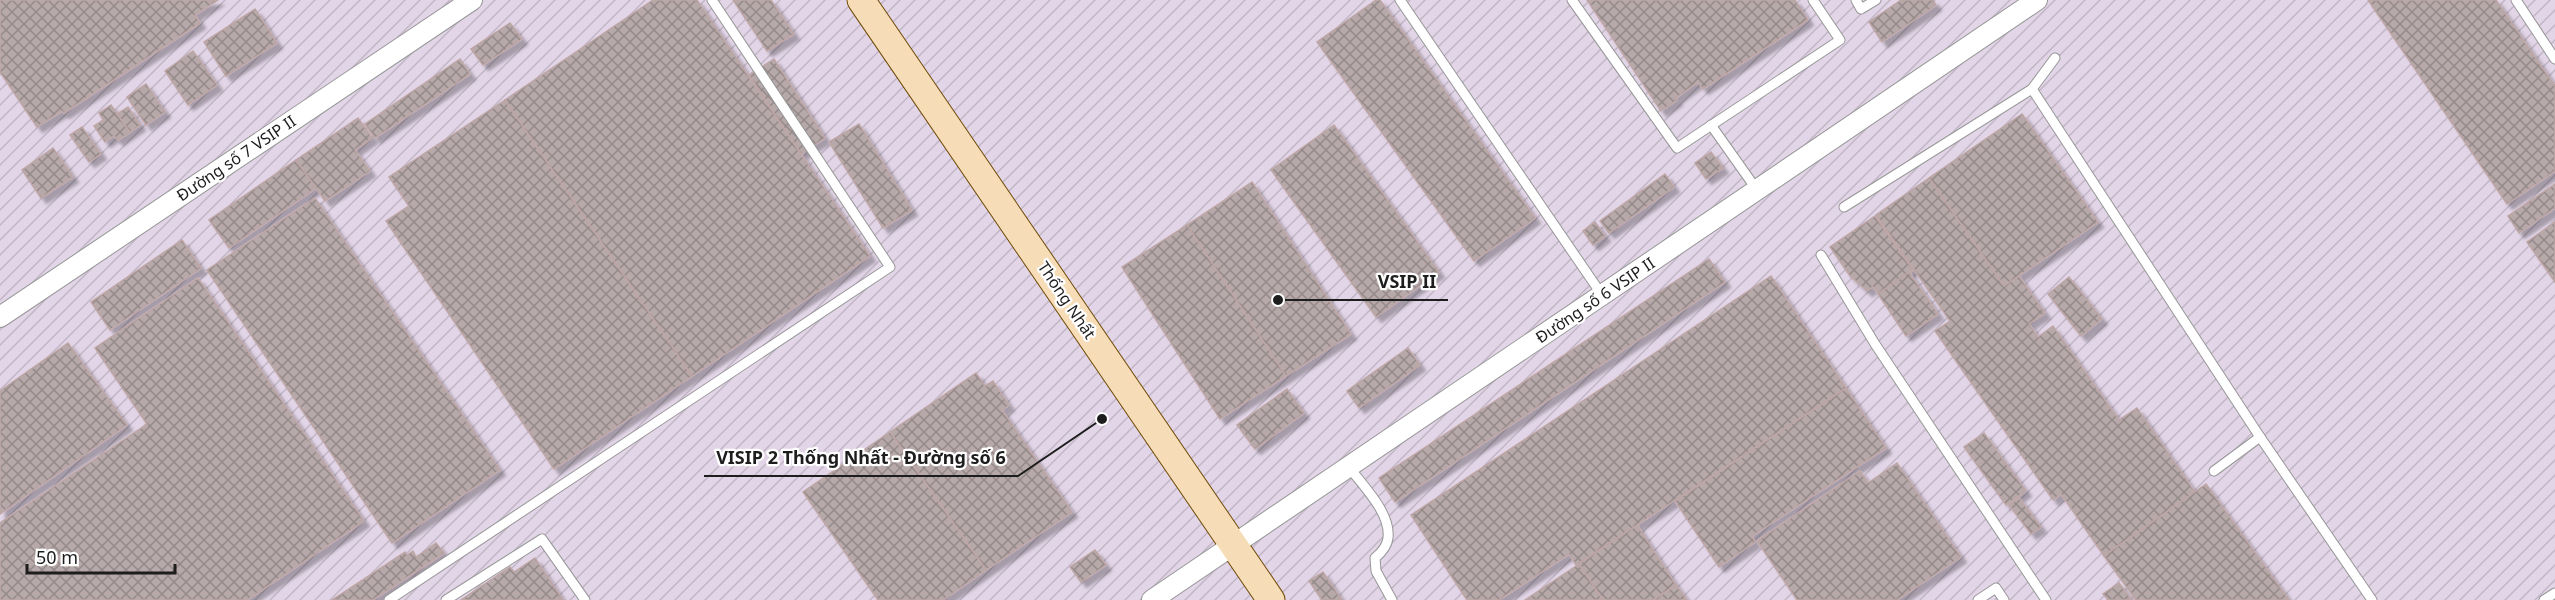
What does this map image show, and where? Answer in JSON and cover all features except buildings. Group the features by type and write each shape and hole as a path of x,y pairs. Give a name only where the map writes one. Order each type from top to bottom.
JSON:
{"street":[{"name":"Đường số 7 VSIP II","path":"0,316 472,0"},
{"name":"Thống Nhất","path":"861,0 1271,600"},
{"name":"Đường số 6 VSIP II","path":"1152,600 2037,0"}],"lane":[{"path":"389,600 890,267 712,0"},
{"path":"1400,0 1602,295"},
{"path":"1572,0 1677,148 1840,39 1813,0"},
{"path":"1856,0 1862,9 1876,0"},
{"path":"2516,0 2555,59"},
{"path":"1844,207 2032,89 2055,58"},
{"path":"2032,89 2260,437 2372,600"},
{"path":"1711,125 1756,190"},
{"path":"1821,255 1875,344 2046,600"},
{"path":"2214,471 2260,437"},
{"path":"1349,467 1380,508 1386,525 1388,538 1385,549 1375,558 1376,571 1392,600"},
{"path":"446,600 542,539 585,600"},
{"path":"1978,600 1996,588 2004,600"},
{"path":"2544,600 2555,593"}],"shaded area":[{"path":"0,0 2555,0 2555,600 0,600"}],"place":[{"name":"VSIP II","path":"1278,300"},
{"name":"VISIP 2 Thống Nhất - Đường số 6","path":"1102,419"}]}
